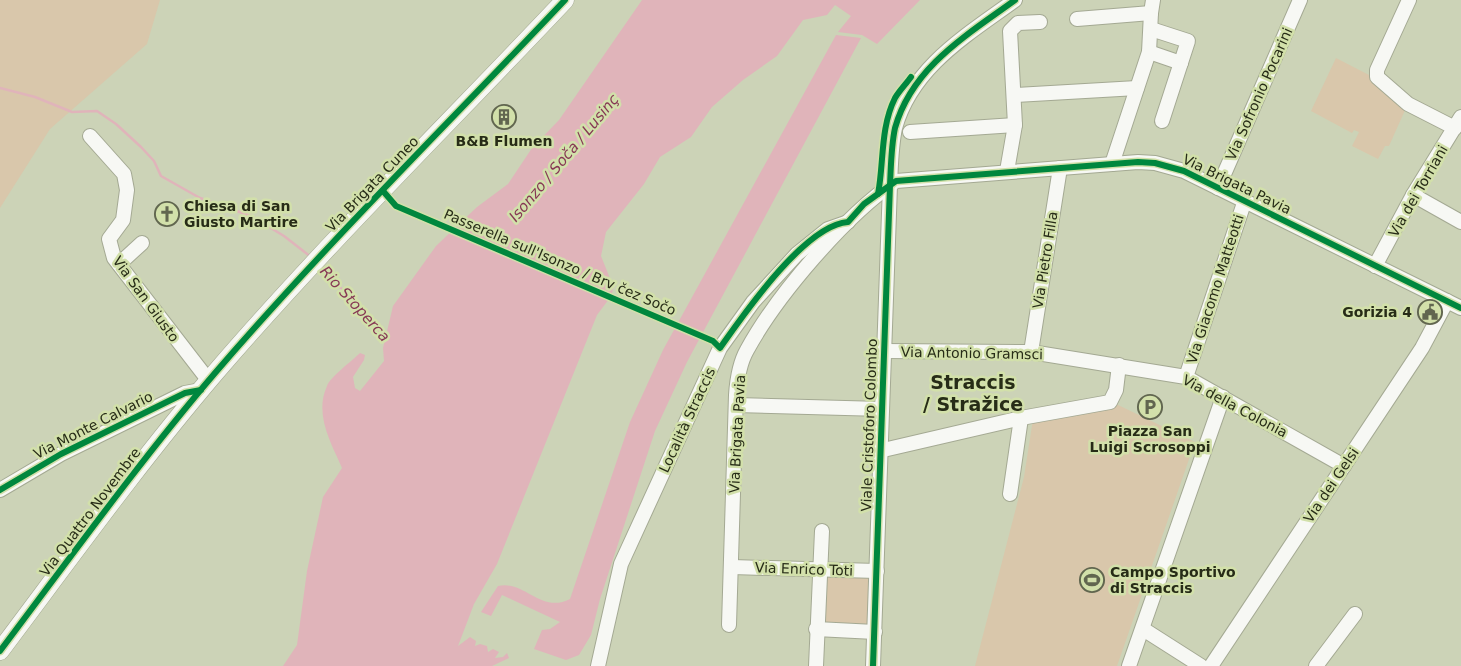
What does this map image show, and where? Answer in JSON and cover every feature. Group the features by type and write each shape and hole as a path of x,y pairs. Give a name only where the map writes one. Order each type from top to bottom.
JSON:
{"main road":[{"name":"Via Brigata Cuneo","path":"205,385 316,260 565,0"},
{"name":"Via Quattro Novembre","path":"0,651 205,385"}],"street":[{"name":"Viale Cristoforo Colombo","path":"873,666 879,452 890,185 895,128 902,110 920,77 934,61 1015,0"},
{"name":"Via Sofronio Pocarini","path":"1218,188 1300,0"},
{"path":"1409,0 1377,70 1378,77 1408,104 1458,123"},
{"path":"1077,19 1152,6 1149,52 1112,164"},
{"path":"1007,171 1015,125 1015,95 1010,31 1018,23 1040,22"},
{"path":"1151,29 1188,41 1162,120"},
{"path":"1149,52 1181,63"},
{"path":"1015,95 1136,88"},
{"name":"Via dei Torriani","path":"1375,266 1413,195 1458,123"},
{"path":"910,132 1015,125"},
{"name":"Via San Giusto","path":"90,136 124,174 127,190 123,220 109,239 114,258 205,385"},
{"name":"Via Brigata Pavia","path":"729,625 737,381 746,351 774,308 848,222 864,204 896,181 1138,162 1169,166 1245,200 1461,308"},
{"name":"Via Pietro Filla","path":"1031,352 1060,168"},
{"path":"1413,195 1461,222"},
{"name":"Via Giacomo Matteotti","path":"1186,377 1245,200"},
{"name":"Località Straccis","path":"598,666 614,591 624,556 720,348 753,302 796,254 828,229 841,222 848,222"},
{"path":"118,264 142,243"},
{"name":"Via dei Gelsi","path":"1211,666 1422,348 1447,301"},
{"name":"Via Antonio Gramsci","path":"884,351 1031,352 1119,366"},
{"path":"879,452 1021,418 1110,402 1116,390 1119,366"},
{"name":"Via della Colonia","path":"1119,366 1186,377 1344,466"},
{"name":"Via Monte Calvario","path":"0,490 61,454 205,385"},
{"path":"1129,666 1222,397"},
{"path":"736,405 882,409"},
{"path":"1010,494 1021,418"},
{"path":"816,666 816,629 822,530"},
{"name":"Via Enrico Toti","path":"732,567 876,571"},
{"path":"1316,666 1355,614"},
{"path":"816,629 875,632"},
{"path":"1143,629 1201,666"}],"shaded area":[{"path":"0,0 160,0 147,44 50,129 0,208"},
{"path":"1336,58 1369,75 1406,108 1389,146 1385,146 1378,159 1352,146 1359,132 1354,130 1352,133 1311,111"},
{"path":"1116,404 1195,442 1117,666 975,666 1024,477 1033,419"},
{"path":"820,569 877,571 875,632 816,629"}],"water":[{"name":"Isonzo / Soča / Lusinç","path":"642,0 920,0 877,44 862,35 838,32 851,16 835,5 827,15 803,20 777,56 743,80 712,107 691,137 660,157 644,184 606,232 601,256 613,286 612,295 597,315 497,564 474,604 458,646 470,637 476,641 475,646 480,644 487,646 488,652 493,649 499,652 495,658 503,657 507,653 509,658 492,666 283,666 297,645 307,571 323,497 342,468 323,418 323,397 329,382 360,353 365,355 364,360 353,377 355,388 360,391 384,361 383,348 393,306 436,246 477,207 508,184 532,148 559,120"},
{"path":"836,35 861,38 687,362 655,431 600,599 591,635 579,655 566,660 534,649 542,630 550,629 560,622 502,595 491,616 481,612 498,586 508,585 550,602 560,603 570,599 630,422 663,350"}],"waterway":[{"name":"Rio Stoperca","path":"0,88 35,97 72,112 97,111 116,124 141,147 154,161 161,176 200,198 251,216 284,236 311,257"},
{"name":"Rio Stoperca","path":"321,266 387,340"}],"cycle path":[{"path":"0,651 132,476 215,373 344,231 565,0"},
{"path":"873,666 890,185 895,128 903,106 914,87 928,70 960,40 1015,0"},
{"path":"878,194 885,133 890,109 898,93 911,77"},
{"name":"Passerella sull'Isonzo / Brv čez Sočo","path":"383,191 396,206 713,341 720,348 744,314 795,254 813,238 831,227 848,222 864,204 896,181 1138,162 1155,163 1184,171 1461,308"},
{"path":"0,490 61,454 185,393 201,390"}],"place":[{"name":"B&B Flumen","path":"504,117"},
{"name":"Chiesa di San Giusto Martire","path":"167,214"},
{"name":"Gorizia 4","path":"1430,312"},
{"name":"Piazza San Luigi Scrosoppi","path":"1150,407"},
{"name":"Campo Sportivo di Straccis","path":"1092,580"}],"district":[{"name":"Straccis / Stražice","path":"973,393"}]}
